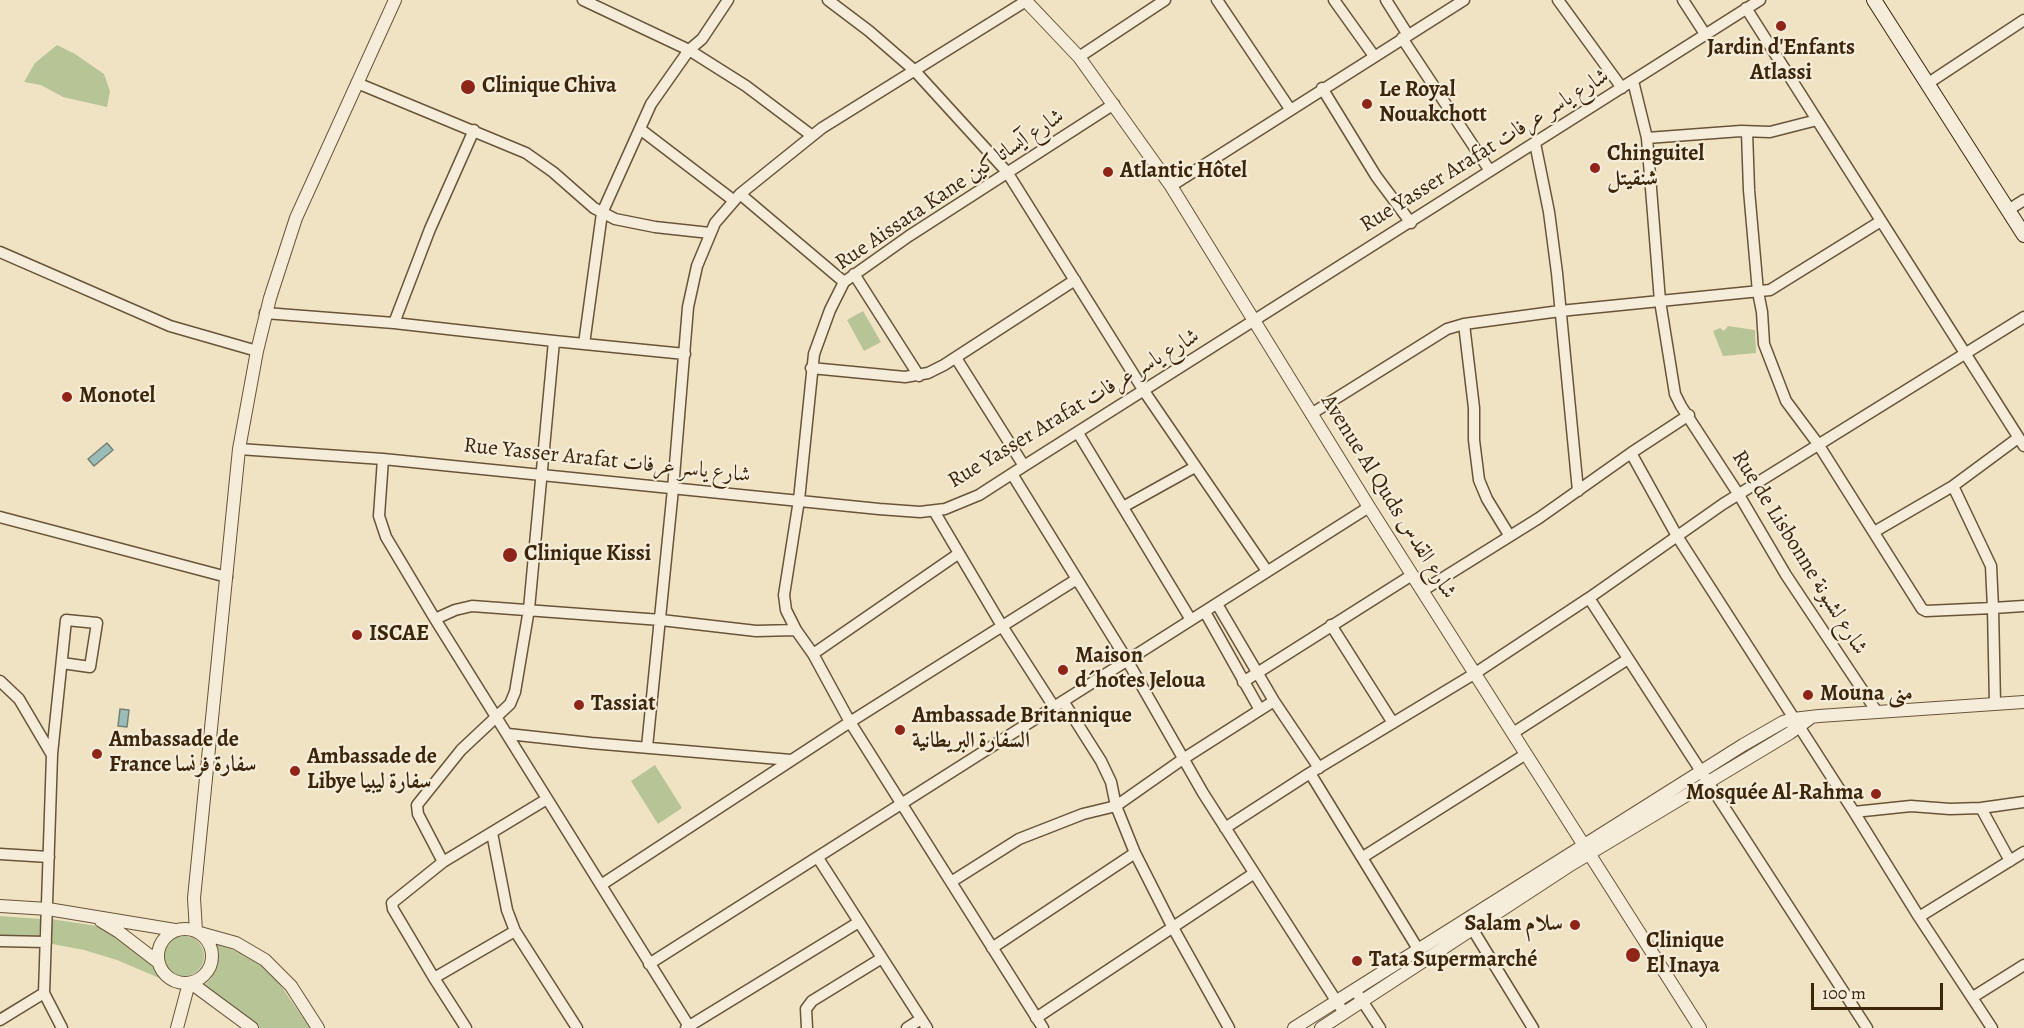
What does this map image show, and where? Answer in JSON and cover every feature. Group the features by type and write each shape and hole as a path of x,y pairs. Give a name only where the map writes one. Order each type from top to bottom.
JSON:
{"main road":[{"path":"1874,0 2024,235"}],"street":[{"path":"188,931 194,898 239,449 265,313 296,218 395,0"},
{"path":"583,0 689,50 746,86 812,135"},
{"path":"584,344 602,213 651,104 689,50 702,39 728,0"},
{"path":"828,0 869,31 914,70 1007,172 1144,391 1267,571"},
{"path":"1079,57 1165,0"},
{"path":"1217,0 1290,109"},
{"path":"1334,0 1374,56"},
{"path":"1386,0 1405,37 1490,171"},
{"path":"1171,186 1322,88 1464,0"},
{"path":"1558,0 1622,88"},
{"path":"1683,0 1705,34"},
{"name":"Rue Yasser Arafat شارع ياسر عرفات","path":"239,449 383,459 879,509 934,511 968,500 1012,474 1760,0"},
{"path":"646,747 661,620 688,307 697,266 715,223 736,197 812,135 1025,1"},
{"name":"Avenue Al Quds شارع القدس","path":"1025,1 1079,57 1171,186 1369,507 1700,1028"},
{"path":"1746,8 2021,442 1953,486 1874,532"},
{"path":"1927,84 2024,20"},
{"name":"Rue de Lisbonne شارع لشبونة","path":"1633,81 1647,138 1660,301 1675,394 1786,575 1876,712"},
{"path":"357,83 526,153 540,161 594,208 615,219 710,233"},
{"path":"1322,88 1376,176 1411,223"},
{"name":"Rue Aissata Kane شارع آيساتا كين","path":"1043,1028 850,722 813,654 796,630 786,610 784,595 799,500 812,368 823,326 844,282 1007,172 1114,104"},
{"path":"1647,138 1770,132 1817,120"},
{"path":"640,129 736,197 844,282"},
{"path":"394,323 430,229 474,130"},
{"path":"1747,132 1749,190 1764,344 1786,401 1818,444 1922,609 1926,611 2024,606"},
{"path":"1535,143 1549,212 1557,273 1578,491"},
{"path":"2008,210 2024,200"},
{"path":"1311,414 1446,329 1464,324 1560,311 1758,292 1776,288 1881,221"},
{"path":"0,252 170,326 257,351"},
{"path":"854,274 919,376"},
{"path":"812,368 904,377 919,376 936,370 956,358 1075,280"},
{"path":"265,313 394,323 684,354"},
{"path":"1225,828 1474,674 1589,598 1723,504 2024,317"},
{"path":"1464,324 1474,408 1474,440 1479,480 1487,499 1509,536"},
{"path":"443,862 417,811 417,805 461,750 510,704 515,692 529,609 554,341"},
{"path":"956,358 1024,466"},
{"path":"1422,591 1578,491 1689,415"},
{"path":"1078,433 1191,620"},
{"path":"1631,453 1677,536 1992,1028"},
{"path":"383,459 379,508 381,524 386,537 435,620 689,1027 859,922"},
{"path":"1123,507 1195,467"},
{"path":"1012,474 1127,660 1183,759 1253,874 1344,1013"},
{"path":"1953,486 1991,566 1995,704"},
{"path":"649,964 1369,507"},
{"path":"934,511 1002,626 1101,761 1111,782 1116,806 1135,853 1172,926 1229,1028"},
{"path":"0,517 227,577"},
{"path":"813,654 958,554"},
{"path":"1243,682 1412,575"},
{"path":"601,885 850,722 1077,579"},
{"path":"1589,598 1867,1028"},
{"path":"1217,604 1418,949"},
{"path":"435,620 454,610 472,606 661,620 756,631 796,630"},
{"path":"1205,612 1260,710"},
{"path":"62,663 90,667 97,623 66,620 52,754 44,993 62,1028"},
{"path":"1331,626 1393,723"},
{"path":"1513,733 1629,658"},
{"path":"0,681 20,699 52,754"},
{"path":"951,882 1019,839 1083,814 1116,806 1183,759 1274,701"},
{"path":"1294,1028 1418,949 1705,776 1765,732 1809,719 2024,702"},
{"path":"508,734 791,760"},
{"path":"1363,857 1526,754"},
{"path":"466,1028 393,909 392,903 443,862 547,799"},
{"path":"1854,812 1911,806 1950,809 1980,808 2024,802"},
{"path":"1980,808 2010,861"},
{"path":"492,833 507,910 515,931 577,1028"},
{"path":"1321,1028 1473,930 1587,849"},
{"path":"1919,917 2024,852"},
{"path":"992,948 1135,853"},
{"path":"0,854 49,857"},
{"path":"818,858 924,1023 907,1028"},
{"path":"1036,1018 1253,874"},
{"path":"0,906 48,909 188,931 236,943 265,960 291,986 318,1028"},
{"path":"95,918 119,932 158,962 163,973 173,981 190,983 252,1028"},
{"path":"1473,930 1533,1028"},
{"path":"158,962 160,945 166,936 188,931 209,944 212,960 205,974 190,983 178,1022"},
{"path":"434,978 515,931"},
{"path":"0,941 46,942"},
{"path":"807,1028 806,1009 812,1001 882,958"},
{"path":"1973,997 2024,965"},
{"path":"173,981 177,993 178,1022"},
{"path":"1355,990 1380,1028"},
{"path":"0,1020 44,993"}],"green space":[{"path":"57,45 104,74 110,91 107,107 63,97 41,85 24,82 35,63"},
{"path":"863,311 881,342 864,351 847,320"},
{"path":"1728,326 1755,330 1756,353 1723,356 1713,331 1720,328 1724,331"},
{"path":"655,765 682,808 658,824 631,781"},
{"path":"0,916 41,919 37,948 0,943"},
{"path":"51,919 97,926 124,939 153,964 164,980 117,960 84,950 47,943"},
{"path":"184,936 192,937 198,942 203,948 203,964 198,970 192,975 184,976 176,975 170,970 165,964 164,956 165,948 170,942 176,937"},
{"path":"214,943 241,953 264,967 279,983 310,1028 254,1028 200,989 211,979 217,966 218,953"}],"water":[{"path":"107,443 113,450 94,466 88,459"},
{"path":"120,709 129,710 127,727 118,726"}],"place":[{"name":"Jardin d'Enfants Atlassi","path":"1781,26"},
{"name":"Clinique Chiva","path":"468,87"},
{"name":"Le Royal Nouakchott","path":"1367,104"},
{"name":"Chinguitel شنقيتل","path":"1595,168"},
{"name":"Atlantic Hôtel","path":"1108,172"},
{"name":"Monotel","path":"67,397"},
{"name":"Clinique Kissi","path":"510,555"},
{"name":"ISCAE","path":"357,635"},
{"name":"Maison d´hotes Jeloua","path":"1063,670"},
{"name":"Mouna منى","path":"1808,695"},
{"name":"Tassiat","path":"579,705"},
{"name":"Ambassade Britannique السفارة البريطانية","path":"900,730"},
{"name":"Ambassade de France سفارة فرنسا","path":"97,754"},
{"name":"Ambassade de Libye سفارة ليبيا","path":"295,771"},
{"name":"Mosquée Al-Rahma","path":"1876,794"},
{"name":"Salam سلام","path":"1575,925"},
{"name":"Clinique El Inaya","path":"1633,955"},
{"name":"Tata Supermarché","path":"1357,961"}]}
